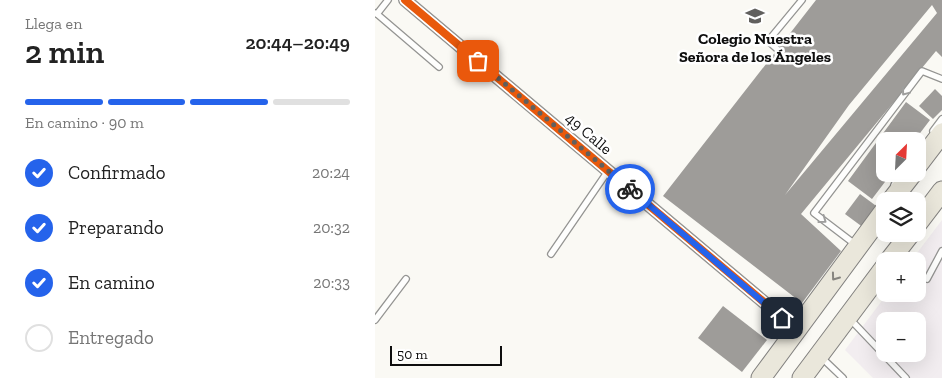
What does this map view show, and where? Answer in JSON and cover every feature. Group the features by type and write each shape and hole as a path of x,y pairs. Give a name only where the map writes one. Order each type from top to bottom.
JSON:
{"main road":[{"path":"926,151 936,134"},
{"path":"926,212 942,191"},
{"path":"761,378 876,222"},
{"path":"896,252 904,242"},
{"path":"802,378 876,279"}],"street":[{"name":"49 Calle","path":"405,0 797,330"}],"lane":[{"path":"388,0 376,13 439,67"},
{"path":"777,49 768,41 802,0"},
{"path":"858,246 814,213 922,71 942,79"},
{"path":"936,134 942,119"},
{"path":"551,254 608,171"},
{"path":"927,279 942,251"},
{"path":"375,320 406,279"},
{"path":"848,316 906,378"},
{"path":"819,355 843,378"}],"shaded area":[{"path":"942,220 942,378 873,378 845,350 881,302 926,302 926,252 918,252"}],"building":[{"path":"816,0 942,0 942,57 936,51 801,214 841,251 802,303 663,196","holes":["932,5 937,13 785,195 849,105"]},
{"path":"935,89 942,96 942,110 933,119 919,106"},
{"path":"906,102 930,120 921,132 884,132"},
{"path":"876,143 876,182 885,182 872,199 848,181"},
{"path":"860,194 876,206 876,212 864,228 845,214"},
{"path":"723,306 767,340 742,372 698,338"}],"cycle path":[{"path":"405,0 797,330"}],"way so far":[{"path":"478,61 630,189"}],"place":[{"name":"Colegio Nuestra Señora de los Ángeles","path":"755,16"}],"route":[{"path":"630,189 782,318"}]}
